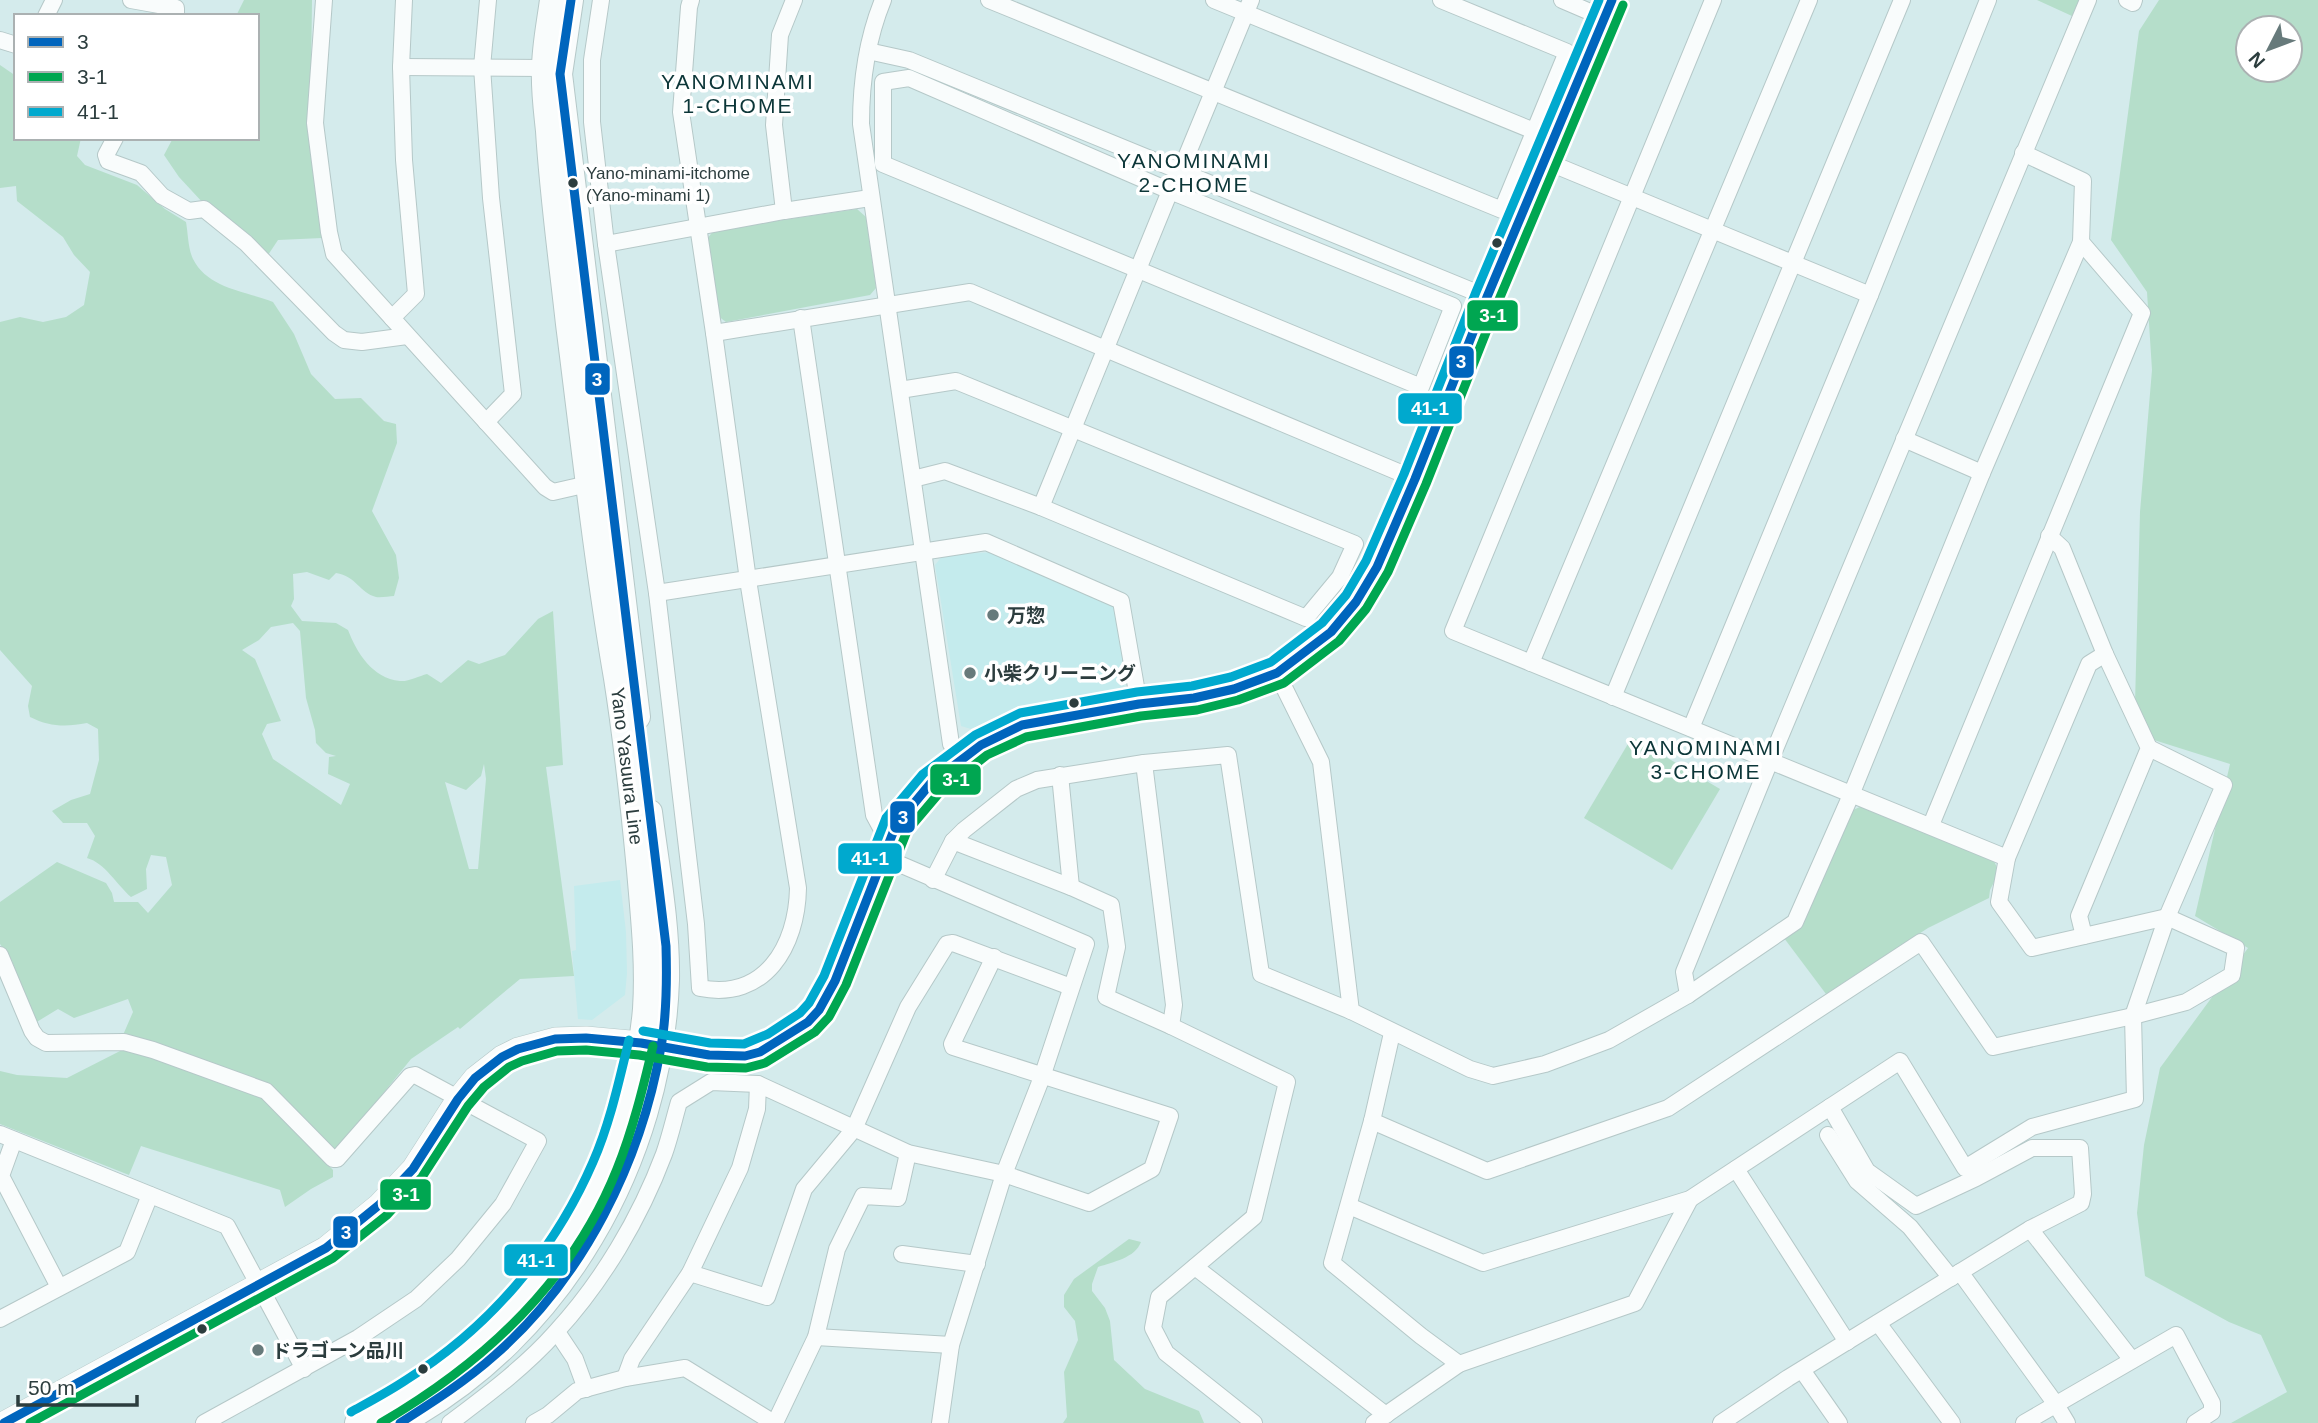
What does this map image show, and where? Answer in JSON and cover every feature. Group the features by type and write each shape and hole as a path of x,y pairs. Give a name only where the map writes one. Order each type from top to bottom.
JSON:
{"main road":[{"name":"Yano Yasuura Line","path":"400,1423 436,1401 489,1361 536,1314 576,1261 610,1204 647,1111 651,1044 636,836 622,714 588,484 552,183 543,68 552,0"},
{"name":"Yano Yasuura Line","path":"357,1423 398,1402 451,1366 499,1324 541,1276 577,1223 606,1166 627,1105 665,1013 666,946 560,74 571,0"}],"street":[{"path":"131,0 176,8 176,14"},
{"path":"324,0 315,123 334,254 545,487 554,492 588,484"},
{"path":"392,318 416,294 404,160 401,67 404,0"},
{"path":"486,422 513,394 491,198 482,68 488,0"},
{"path":"601,0 592,60 592,122 606,244 657,593 696,924 700,988 719,991 740,988 772,968 789,936 798,906 798,888 748,580 681,112 691,0"},
{"path":"784,211 774,124 780,35 794,0"},
{"path":"883,0 867,51 861,88 860,124 951,744 960,759"},
{"path":"989,0 1502,210 1567,52 1441,0"},
{"path":"1214,0 1249,7 1534,131"},
{"path":"4,1423 326,1248 379,1205 413,1169 465,1088 486,1068 518,1049 555,1039 570,1038 651,1044 709,1055 745,1056 774,1045 808,1022 819,1010 835,981 896,825 931,783 981,745 1022,725 1139,704 1194,698 1234,689 1277,673 1331,632 1356,602 1377,567 1608,9 1562,0"},
{"path":"1713,0 1452,631 2007,858"},
{"path":"1531,663 1809,0"},
{"path":"1612,696 1902,0"},
{"path":"1691,728 1870,295 1988,0"},
{"path":"1688,995 1684,972 2088,0"},
{"path":"2127,0 2133,3 2134,0"},
{"path":"1180,172 1249,7"},
{"path":"867,51 909,60 1487,297"},
{"path":"401,67 543,68"},
{"path":"909,78 1170,191 1452,306 1420,387 1139,270 883,164 883,82 909,78"},
{"path":"114,140 106,155 107,161 141,173 162,196 189,211 204,209 246,243 334,333 345,340 362,342 407,336"},
{"path":"933,880 953,841 977,818 1016,789 1037,780 1144,763 1228,755 1261,974 1351,1011 1470,1069 1493,1076 1545,1064 1609,1040 1688,995 1795,922 1851,795 1982,473 2081,242 2083,181 2023,153"},
{"path":"1545,161 1870,295"},
{"path":"1041,507 1170,191"},
{"path":"606,244 698,225 870,198"},
{"path":"1931,825 2143,313 2081,242"},
{"path":"714,334 970,292 1415,479"},
{"path":"801,318 874,815 886,849 933,880 1086,944 1042,1077 1004,1174 951,1345 940,1423"},
{"path":"900,390 956,381 1355,544 1340,577 1306,618 1041,507 945,471 912,479"},
{"path":"1904,439 1982,473"},
{"path":"1349,1206 1483,1263 1690,1199 1900,1061 1965,1168 2032,1127 2135,1099 2133,1016 2167,918 2224,785 2150,748 2105,654 2062,548 2049,536"},
{"path":"657,593 986,542 1121,601 1139,704"},
{"path":"1372,1121 1487,1171 1668,1108 1921,942 1993,1047 2186,1002 2232,975 2236,948 2167,918 2032,948 1999,902 2007,858 2089,664 2105,654"},
{"path":"1277,673 1321,762 1351,1011"},
{"path":"2084,936 2079,916 2150,748"},
{"path":"1144,763 1174,1005 1171,1026"},
{"path":"1060,775 1071,887"},
{"path":"953,841 1111,905 1117,947 1106,998 1287,1082 1254,1217 1159,1297 1153,1328 1166,1353 1254,1423"},
{"path":"690,1273 767,1297 804,1189 853,1129 908,1007 947,944 953,943 994,957 1071,987"},
{"path":"0,955 37,1038 46,1043 83,1041 130,1044 153,1049 266,1091 333,1158 337,1158 410,1076 415,1075 538,1141 503,1204 458,1259 416,1299 358,1338 204,1423"},
{"path":"450,1423 492,1391 557,1332 596,1282 621,1244 664,1154 679,1102 711,1082 758,1084 908,1153 1004,1174 1089,1203 1152,1169 1170,1116 954,1047 952,1044 994,957"},
{"path":"1392,1033 1372,1121 1332,1263 1459,1364"},
{"path":"625,1378 632,1359 690,1273 740,1168 757,1109 758,1084"},
{"path":"1722,1423 1802,1370 2030,1229 2081,1203 2083,1194 2080,1148 2032,1148 1916,1206 1867,1171 1830,1107"},
{"path":"1828,1135 1857,1181 1910,1227 1956,1275 2067,1423"},
{"path":"59,1287 1,1176 7,1137 227,1226 304,1369"},
{"path":"541,1420 577,1391 625,1378 685,1368 774,1423 816,1337 837,1249 863,1196 898,1198 908,1153"},
{"path":"1736,1169 1847,1342"},
{"path":"0,1320 127,1252 150,1195"},
{"path":"1195,1267 1380,1419 1459,1364 1635,1303 1690,1199"},
{"path":"2030,1229 2132,1360"},
{"path":"902,1254 977,1264"},
{"path":"1878,1323 1952,1423"},
{"path":"557,1332 575,1359 586,1389"},
{"path":"2024,1423 2176,1335 2212,1403 2211,1412 2195,1423"},
{"path":"816,1337 951,1345"},
{"path":"1802,1370 1839,1423"}],"shaded area":[{"path":"994,552 1107,598 1116,608 1127,681 1119,693 1045,701 1008,712 971,729 961,726 935,565 943,555"},
{"path":"620,880 626,932 625,995 592,1020 578,1019 572,951 576,950 574,886"}],"green space":[{"path":"244,0 312,0 311,78 322,238 278,240 268,255 204,204 179,177 164,155 172,140 259,140 259,14 237,14"},
{"path":"2037,0 2079,0 2072,16"},
{"path":"2159,0 2318,0 2318,1423 2231,1423 2287,1392 2261,1335 2229,1322 2145,1276 2137,1213 2144,1145 2160,1068 2248,948 2195,916 2230,764 2154,740 2135,704 2140,512 2152,370 2147,292 2111,240 2139,31"},
{"path":"0,65 14,75 14,140 81,140 77,156 85,165 137,185 165,209 186,222 191,255 208,277 229,288 273,302 294,334 311,374 335,399 361,398 384,421 396,424 397,443 372,511 396,555 399,578 394,596 371,595 348,577 336,573 329,580 307,572 293,574 294,599 291,606 302,621 336,623 348,630 361,655 381,675 403,681 427,674 441,683 468,660 479,664 505,655 538,619 553,611 563,765 546,767 574,976 520,979 460,1029 458,1027 411,1059 338,1149 331,1150 272,1091 123,1035 133,1012 128,999 74,1018 58,1009 35,1023 12,961 0,944 0,902 57,862 106,883 114,902 138,902 148,913 172,885 166,857 151,855 146,869 147,889 131,897 105,869 87,858 95,836 87,823 63,823 52,811 71,800 90,794 99,760 98,729 87,723 58,725 30,717 28,706 32,686 0,650 0,322 20,317 43,322 66,317 84,305 90,272 74,255 63,237 17,201 16,186 0,188","holes":["293,623 300,631 306,698 316,743 326,753 336,756 329,757 328,774 350,784 341,805 273,759 262,734 267,724 281,721 255,659 242,650 259,640 271,627","484,764 486,779 478,869 469,869 445,782 466,790 481,776"]},
{"path":"857,209 866,217 876,288 870,295 726,322 718,316 707,239 714,230"},
{"path":"1632,737 1720,789 1672,870 1584,818"},
{"path":"1862,806 1994,861 1999,872 1989,898 1928,928 1826,994 1784,938 1803,925 1853,810"},
{"path":"122,1050 167,1061 268,1100 333,1170 333,1177 285,1207 280,1190 141,1146 129,1175 0,1124 0,1071 17,1075 67,1078"},
{"path":"1129,1239 1141,1242 1129,1256 1098,1267 1092,1284 1092,1291 1105,1308 1110,1321 1114,1360 1145,1389 1199,1411 1204,1423 1063,1423 1067,1417 1064,1372 1078,1340 1075,1321 1064,1307 1064,1295 1074,1279"}],"transit line":[{"name":"3","path":"400,1423 461,1382 495,1355 527,1324 556,1290 581,1254 604,1215 639,1133 652,1090 663,1035 666,946 560,74 571,0"},
{"name":"41-1","path":"643,1031 710,1043 744,1044 768,1034 800,1013 809,1003 824,976 886,818 923,774 975,735 1020,713 1137,692 1192,686 1231,677 1271,662 1322,623 1346,595 1366,561 1599,0"},
{"name":"3","path":"4,1423 326,1248 379,1205 413,1169 458,1099 475,1078 502,1057 518,1049 555,1039 586,1038 641,1043 709,1055 745,1056 760,1052 808,1022 819,1010 835,981 896,825 931,783 981,745 1022,725 1139,704 1194,698 1234,689 1277,673 1331,632 1356,602 1377,567 1612,0"},
{"name":"3-1","path":"30,1423 333,1258 387,1215 422,1177 468,1106 484,1087 509,1067 557,1051 586,1050 639,1055 707,1067 746,1068 765,1063 815,1032 829,1017 846,985 907,831 940,792 987,755 1026,737 1141,716 1197,710 1238,700 1284,683 1339,641 1366,609 1388,572 1623,5"},
{"name":"41-1","path":"351,1412 406,1380 465,1337 516,1285 539,1257 559,1227 593,1162 609,1117 629,1040"},
{"name":"3-1","path":"381,1423 455,1374 489,1346 521,1316 576,1248 617,1169 633,1124 653,1046"}],"place":[{"name":"Yano-minami-itchome (Yano-minami 1)","path":"573,183"},
{"name":"万惣","path":"993,615"},
{"name":"小柴クリーニング","path":"970,673"},
{"name":"ドラゴーン品川","path":"258,1350"}],"district":[{"name":"YANOMINAMI 1-CHOME","path":"738,93"},
{"name":"YANOMINAMI 2-CHOME","path":"1194,172"},
{"name":"YANOMINAMI 3-CHOME","path":"1706,759"}]}
